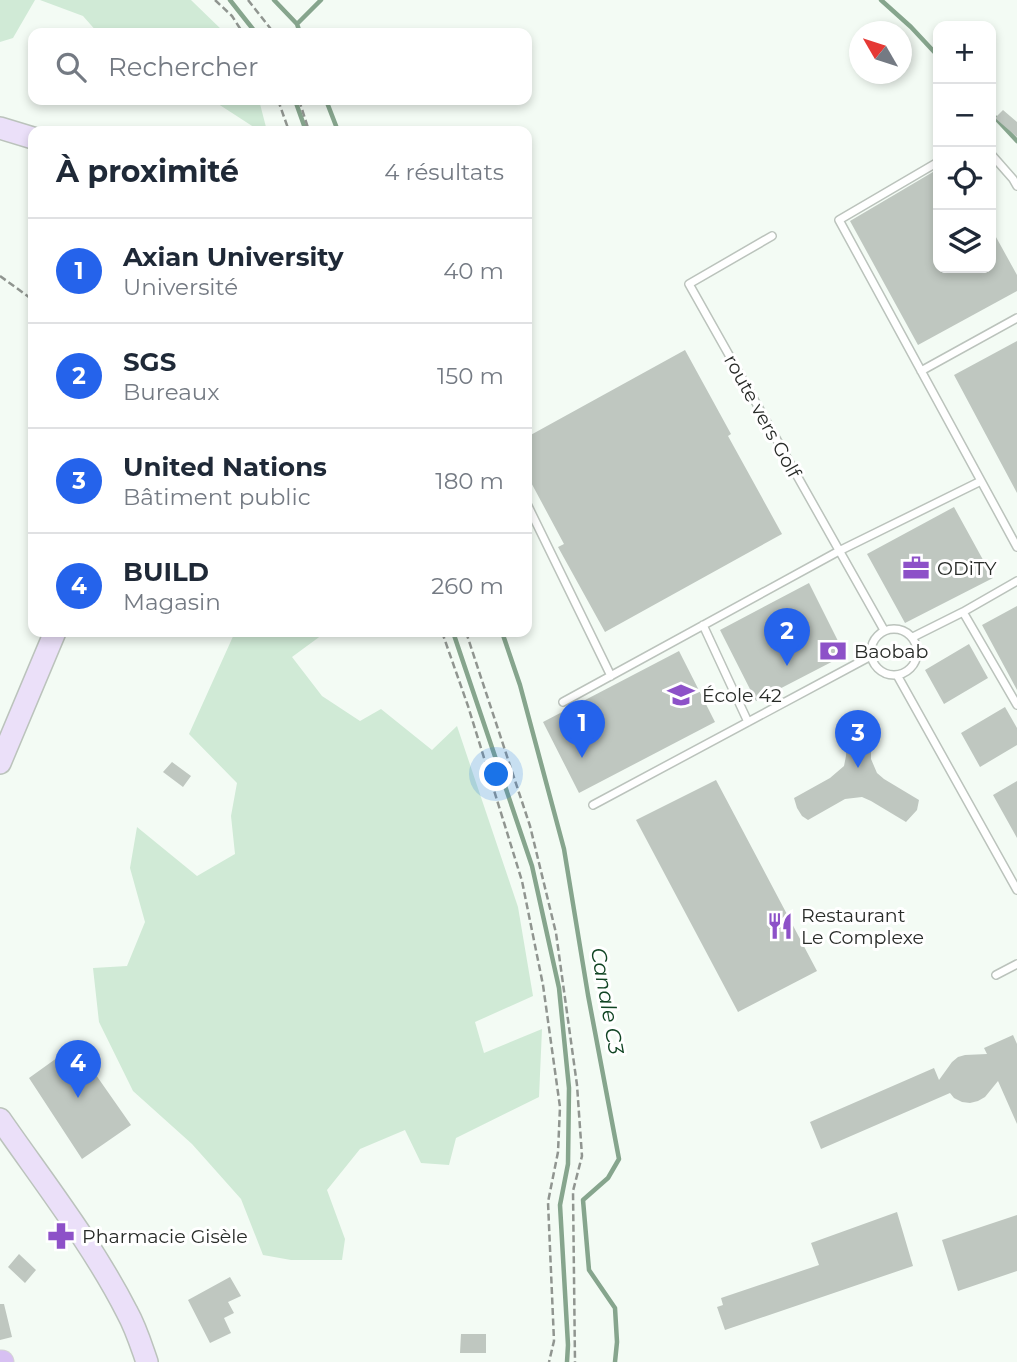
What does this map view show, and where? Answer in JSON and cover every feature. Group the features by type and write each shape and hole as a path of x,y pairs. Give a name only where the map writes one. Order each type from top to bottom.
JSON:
{"main road":[{"path":"0,128 28,136"},
{"path":"0,763 53,637"},
{"path":"0,1119 91,1251 128,1313 147,1362"}],"lane":[{"path":"996,159 1017,186"},
{"path":"933,165 839,220 1017,547"},
{"name":"route vers Golf","path":"772,236 689,284 884,630"},
{"path":"921,371 1017,318"},
{"path":"563,702 839,551 981,481"},
{"path":"532,514 611,676"},
{"path":"913,637 1017,581"},
{"path":"963,612 1017,705"},
{"path":"703,625 748,722"},
{"path":"900,629 913,637 918,648 918,657 910,670 889,675 881,672 874,664 871,656 873,642 884,630 900,629"},
{"path":"593,805 871,656"},
{"path":"897,675 1017,890"},
{"path":"996,975 1017,964"}],"path":[{"path":"215,0 232,16 240,28"},
{"path":"248,0 270,28"},
{"path":"280,105 287,126"},
{"path":"301,105 307,126"},
{"path":"0,277 28,297"},
{"path":"444,637 522,881 543,985 560,1107 558,1152 548,1202 554,1341 549,1362"},
{"path":"468,637 530,826 556,933 577,1085 582,1156 573,1191 575,1362"}],"green space":[{"path":"0,0 35,0 13,38 0,42"},
{"path":"40,0 191,0 220,28 94,28 83,16"},
{"path":"220,105 260,105 266,126 252,126"},
{"path":"233,637 319,637 292,657 322,696 360,721 381,709 432,750 457,726 518,907 533,996 475,1022 484,1053 542,1029 539,1097 456,1138 449,1165 421,1163 405,1130 360,1149 327,1190 345,1239 342,1260 291,1260 263,1255 241,1199 192,1144 133,1091 99,1022 93,968 127,966 145,922 130,868 137,827 197,876 235,854 231,816 237,783 189,734"}],"building":[{"path":"1003,110 1017,122 1017,137 996,119"},
{"path":"933,172 933,273 996,273 996,237 1017,275 1017,291 918,345 850,221"},
{"path":"1017,341 1017,493 954,375"},
{"path":"685,350 782,534 605,632 558,547 564,544 532,484 532,434"},
{"path":"954,507 993,578 905,623 867,554"},
{"path":"809,583 845,655 756,701 720,630"},
{"path":"1017,606 1017,690 982,625"},
{"path":"969,644 988,678 944,704 925,670"},
{"path":"679,651 715,722 579,793 543,722"},
{"path":"1005,707 1017,728 1017,745 980,767 961,733"},
{"path":"856,712 871,714 871,759 877,773 919,800 917,810 906,822 862,797 845,799 808,820 797,808 794,798 830,778 844,766 847,715"},
{"path":"172,762 191,776 183,787 163,772"},
{"path":"716,780 817,971 738,1012 636,820"},
{"path":"1017,781 1017,838 993,795"},
{"path":"1013,1035 1017,1044 1017,1124 998,1081 985,1097 978,1101 962,1102 950,1093 821,1149 810,1122 934,1068 939,1080 958,1057 987,1054 984,1048"},
{"path":"75,1045 131,1125 82,1159 29,1078"},
{"path":"897,1212 913,1266 725,1330 717,1307 723,1305 721,1298 819,1265 811,1243"},
{"path":"1017,1215 1017,1271 958,1291 942,1240"},
{"path":"19,1254 36,1270 25,1283 8,1267"},
{"path":"230,1277 241,1296 228,1302 234,1313 224,1318 231,1333 210,1343 188,1300"},
{"path":"0,1304 4,1304 12,1337 0,1340"},
{"path":"461,1334 486,1334 486,1353 460,1353"}],"waterway":[{"path":"230,0 252,28"},
{"name":"Canale C3","path":"274,0 298,28"},
{"path":"297,24 321,0"},
{"path":"881,0 933,51"},
{"path":"297,105 304,126"},
{"name":"Canale C3","path":"328,105 336,126"},
{"path":"996,118 1017,141"},
{"path":"455,637 532,866 559,988 569,1088 568,1164 560,1205 567,1362"},
{"name":"Canale C3","path":"504,637 520,685 564,849 619,1159 608,1178 583,1200 589,1270 615,1308 615,1362"}],"place":[{"name":"ODiTY","path":"916,568"},
{"name":"Baobab","path":"833,651"},
{"name":"SGS","path":"787,666"},
{"name":"École 42","path":"681,695"},
{"name":"Axian University","path":"582,758"},
{"name":"United Nations","path":"858,768"},
{"name":"Restaurant Le Complexe","path":"780,926"},
{"name":"BUILD","path":"78,1098"},
{"name":"Pharmacie Gisèle","path":"61,1236"}]}
